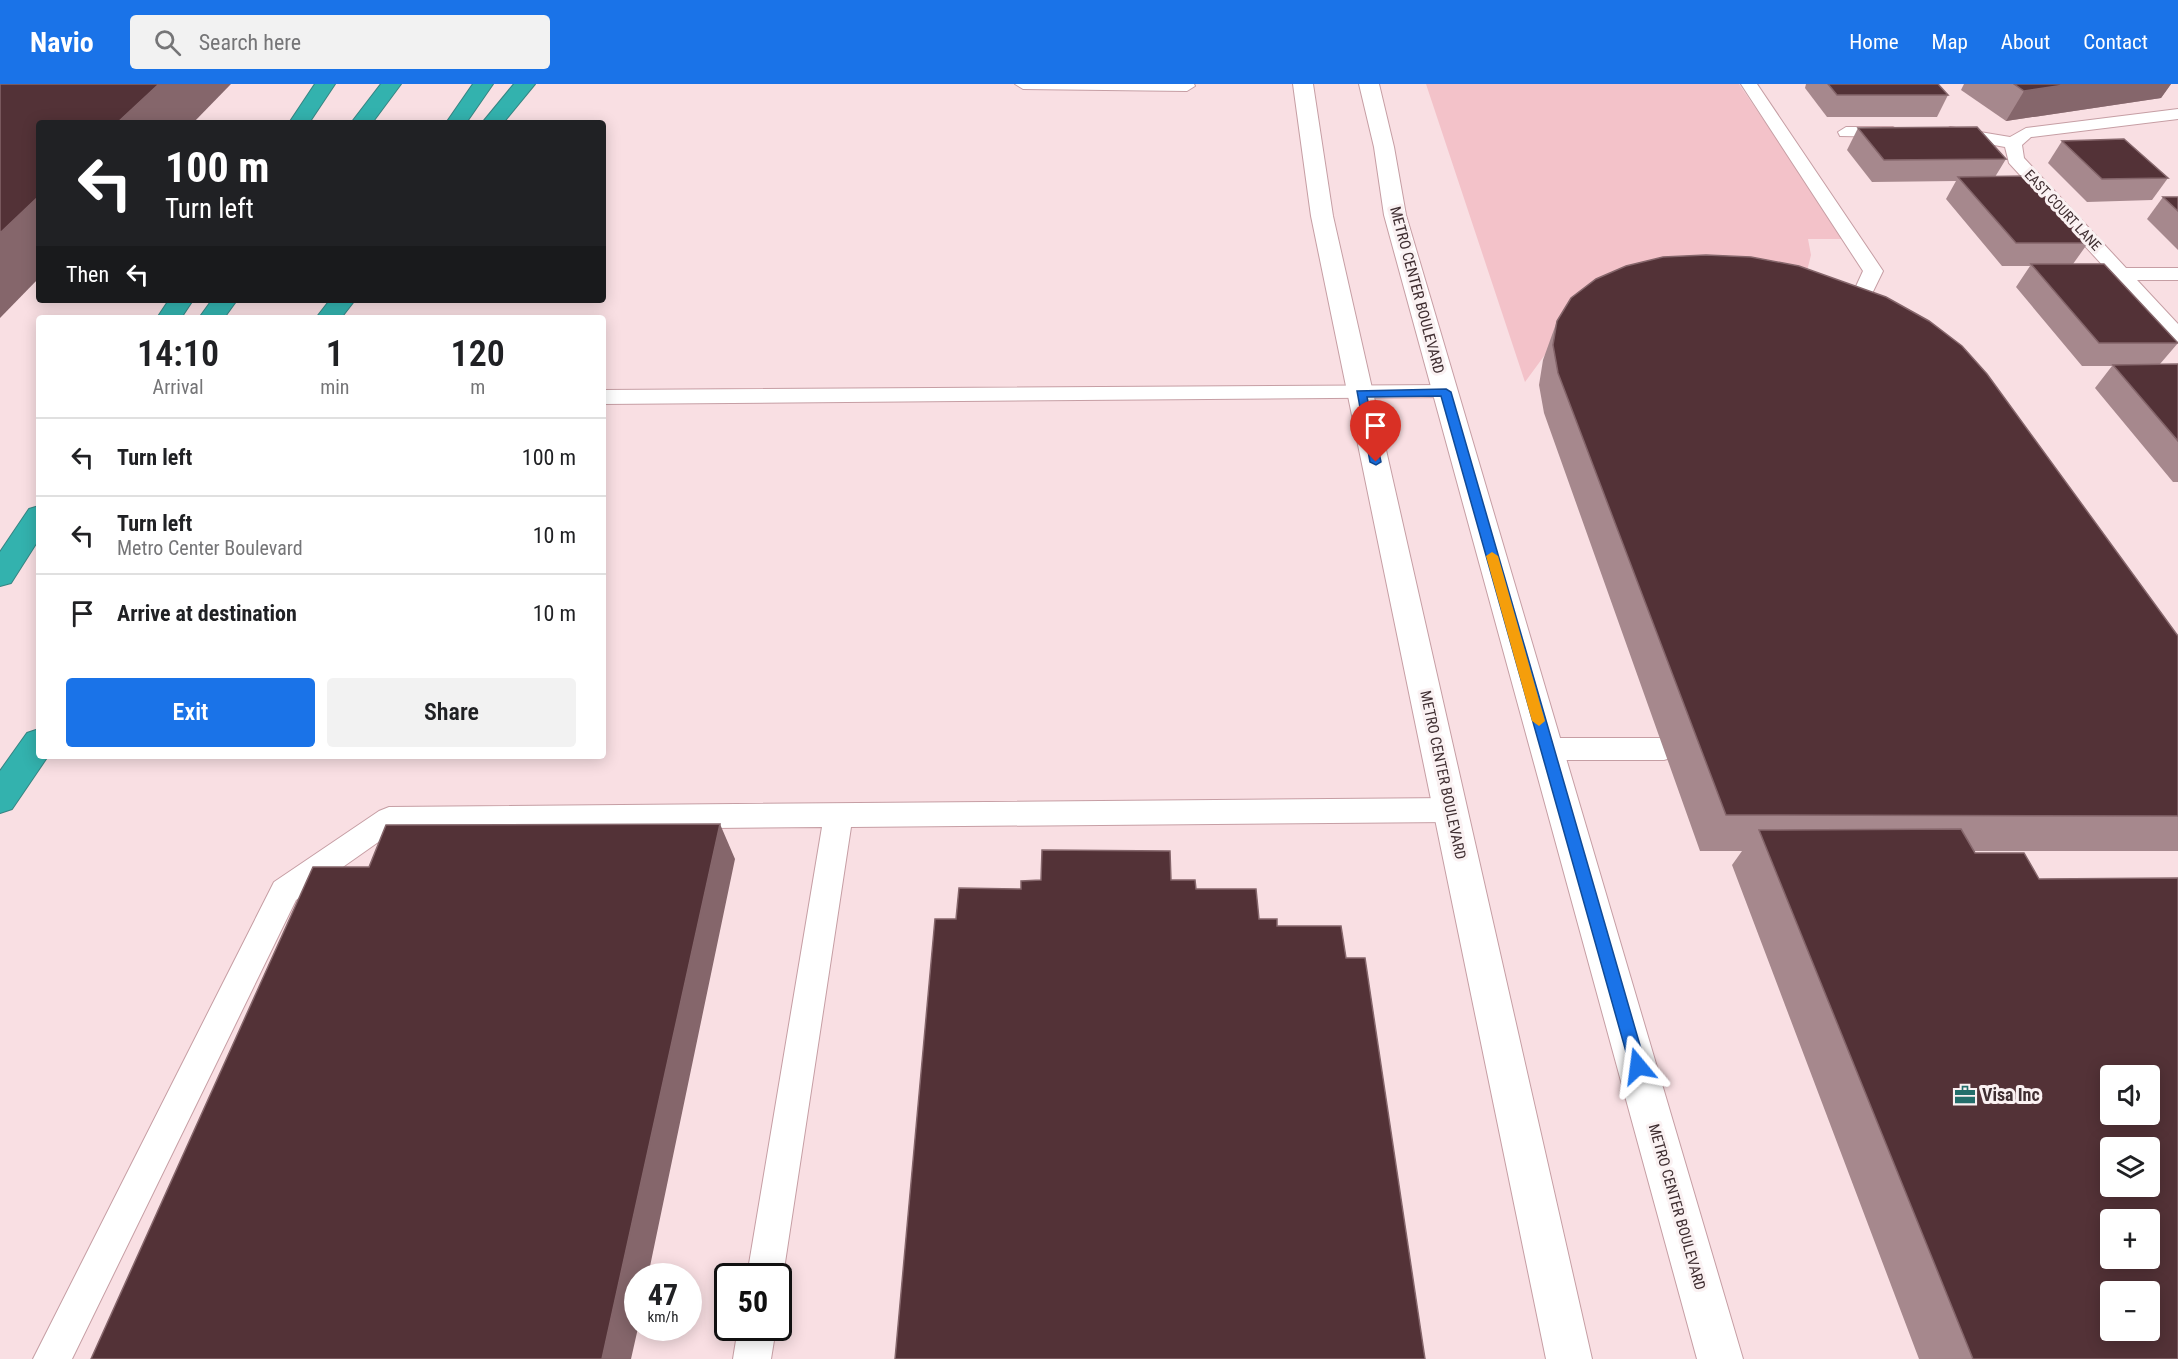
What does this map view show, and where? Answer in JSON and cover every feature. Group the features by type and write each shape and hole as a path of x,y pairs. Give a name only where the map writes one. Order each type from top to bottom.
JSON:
{"highway":[{"path":"301,120 325,84"},
{"path":"363,120 391,84"},
{"path":"458,120 483,84"},
{"path":"495,120 525,84"},
{"path":"213,315 223,303"},
{"path":"329,315 341,303"},
{"path":"0,575 36,521"},
{"path":"0,592 36,546"},
{"path":"0,800 36,746"}],"main road":[{"name":"METRO CENTER BOULEVARD","path":"1303,84 1322,216 1569,1359"},
{"name":"METRO CENTER BOULEVARD","path":"1369,84 1384,147 1395,215 1720,1359"},
{"path":"1552,1359 1555,1294"}],"lane":[{"path":"1023,84 1187,86"},
{"path":"1749,84 1873,271 1858,303"},
{"path":"1928,132 1952,132 2013,143 2026,133 2178,114"},
{"path":"1846,132 1905,132"},
{"name":"EAST COURT LANE","path":"2013,143 2015,159 2178,336"},
{"path":"2121,274 2178,274"},
{"path":"606,397 1446,392"},
{"path":"1547,749 1664,750"},
{"path":"52,1359 285,891 389,819 1451,810"},
{"path":"767,1263 838,814"},
{"path":"752,1359 755,1341"}],"shaded area":[{"path":"1426,84 1739,84 1845,239 1808,239 1811,255 1806,275 1558,337 1525,382"}],"building":[{"path":"0,84 159,84 120,120 36,120 36,199 0,233"},
{"path":"1828,84 1938,84 1948,95 1837,95"},
{"path":"2014,84 2071,84 2024,91"},
{"path":"1977,127 2006,159 1884,160 1858,128"},
{"path":"2124,139 2168,178 2102,179 2062,141"},
{"path":"2026,176 2088,243 2016,243 1958,177"},
{"path":"2163,197 2178,197 2178,211"},
{"path":"1706,255 1751,257 1799,266 1886,297 1929,321 1962,346 1987,374 2178,636 2178,816 1726,815 1558,373 1553,345 1557,321 1571,298 1596,279 1626,266 1663,257"},
{"path":"2031,264 2104,264 2178,343 2099,343"},
{"path":"2178,364 2178,441 2113,365"},
{"path":"720,824 602,1359 91,1359 313,867 369,867 386,825"},
{"name":"Visa Inc","path":"1961,829 1975,853 2024,853 2039,879 2178,878 2178,1359 1973,1359 1759,830"},
{"path":"1042,850 1170,851 1171,880 1195,880 1196,889 1256,889 1259,919 1277,919 1277,926 1341,926 1346,958 1365,958 1425,1359 895,1359 935,919 956,919 959,888 1021,889 1021,881 1041,880"}],"slow traffic":[{"path":"1492,556 1539,721"}],"place":[{"name":"Visa Inc","path":"1965,1095"}],"route":[{"path":"1376,462 1361,393 1446,392 1638,1066"}]}
